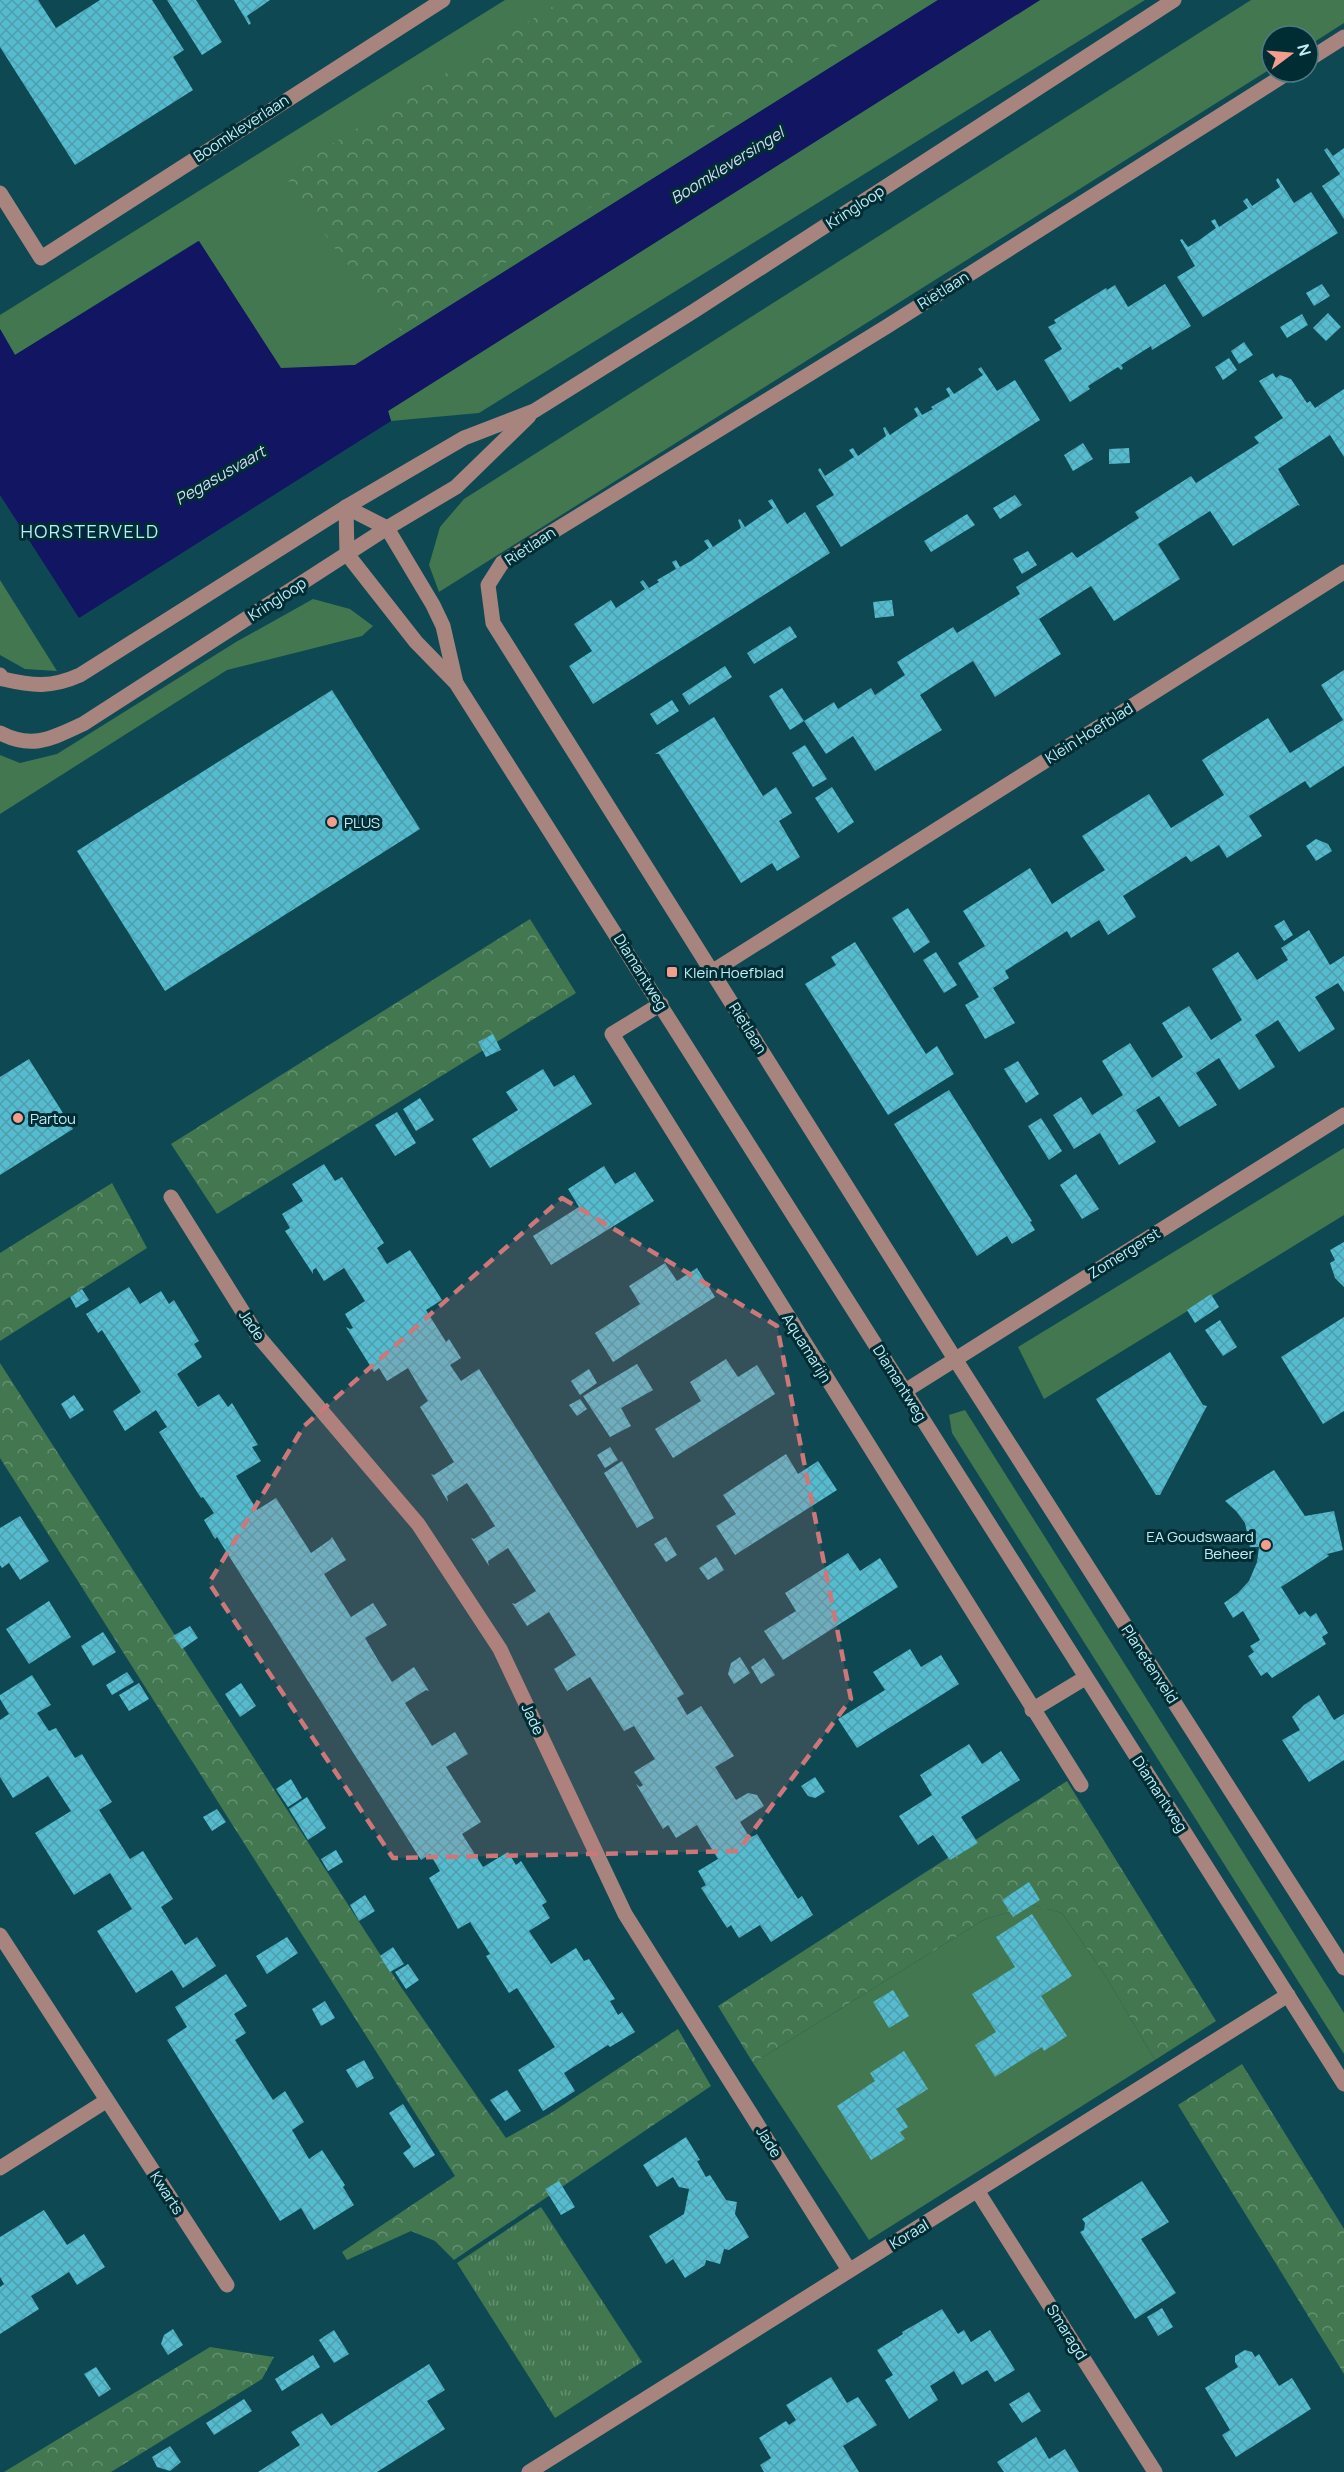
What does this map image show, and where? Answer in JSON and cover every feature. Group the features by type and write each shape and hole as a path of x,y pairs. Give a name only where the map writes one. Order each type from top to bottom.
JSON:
{"street":[{"name":"Boomkleverlaan","path":"0,194 41,258 443,0"},
{"name":"Kringloop","path":"0,675 3,679 31,685 61,684 80,675 346,507 464,438 534,411 714,298 1174,0"},
{"path":"1320,52 1344,37"},
{"name":"Rietlaan","path":"955,1359 493,623 488,585 502,563 886,327 1270,84"},
{"name":"Kringloop","path":"0,733 16,742 45,741 83,724 387,528 456,487 534,411"},
{"path":"347,554 346,507 387,528"},
{"name":"Diamantweg","path":"387,528 443,626 456,683"},
{"name":"Diamantweg","path":"347,554 408,634 456,683 1344,2084"},
{"name":"Klein Hoefblad","path":"713,971 1344,572"},
{"name":"Aquamarijn","path":"660,1004 612,1034 1032,1710 1081,1785"},
{"name":"Zomergerst","path":"905,1391 1344,1115"},
{"name":"Jade","path":"171,1197 258,1336 418,1524 500,1649 625,1914 849,2270"},
{"name":"Planetenveld","path":"955,1359 1344,1968"},
{"path":"1032,1710 1085,1678"},
{"name":"Kwarts","path":"0,1935 227,2285"},
{"name":"Koraal","path":"529,2472 849,2270 978,2192 1288,1995"},
{"path":"0,2168 106,2101"},
{"name":"Smaragd","path":"978,2192 1155,2472"}],"highlighted area":[{"path":"562,1198 777,1326 851,1699 738,1851 393,1858 209,1583 304,1426"}],"green space":[{"path":"505,0 938,0 355,365 281,369 198,241 15,355 0,329 0,315"},
{"path":"563,0 908,0 401,331 333,246 284,174"},
{"path":"1040,0 1145,0 479,413 391,421 388,411"},
{"path":"1251,0 1344,0 1344,23 1320,38 1320,24 1260,24 1260,76 439,592 429,565 440,527 464,499"},
{"path":"0,580 57,671 25,669 0,655"},
{"path":"313,599 350,609 373,626 362,636 227,670 0,814 0,755 20,763 57,754 236,642"},
{"path":"530,919 576,993 217,1214 171,1144"},
{"path":"1344,1148 1344,1215 1044,1399 1018,1347"},
{"path":"112,1183 147,1248 0,1341 0,1253"},
{"path":"0,1363 401,1987 506,2138 551,2113 678,2029 711,2086 454,2260 435,2241 411,2231 347,2260 342,2252 455,2176 0,1458"},
{"path":"965,1410 1344,2013 1344,2054 952,1433 949,1415"},
{"path":"1067,1781 1216,2021 1155,2060 1103,1972 1062,1913 1033,1905 985,1919 753,2063 718,2006"},
{"path":"1033,1905 1062,1913 1103,1972 1155,2060 869,2240 753,2063 985,1919"},
{"path":"1242,2064 1344,2229 1344,2374 1178,2105"},
{"path":"541,2207 642,2362 555,2418 457,2263"},
{"path":"210,2347 274,2357 262,2379 111,2472 4,2472"}],"water":[{"path":"938,0 1040,0 388,411 391,421 79,618 0,495 0,329 15,355 199,241 281,368 355,365"}],"building":[{"path":"0,0 38,0 56,28 100,0 152,0 184,50 173,57 193,90 75,165 0,47"},
{"path":"167,0 196,0 222,42 202,55"},
{"path":"234,0 270,0 247,16 251,23 249,25"},
{"path":"1327,148 1333,156 1344,148 1344,219 1322,186 1340,174 1324,150"},
{"path":"1278,178 1294,203 1311,192 1338,233 1203,317 1177,277 1195,266 1180,240 1182,239 1188,247 1198,241 1216,228 1211,221 1215,219 1219,227 1248,208 1243,201 1247,198 1252,206 1280,187 1276,180"},
{"path":"1165,284 1191,326 1152,350 1151,346 1121,365 1123,368 1121,370 1118,367 1088,386 1090,389 1070,402 1044,360 1062,349 1048,327 1056,323 1054,320 1106,288 1107,290 1115,285 1128,307"},
{"path":"1322,284 1330,296 1314,306 1306,293"},
{"path":"1328,313 1341,327 1326,341 1313,328"},
{"path":"1302,314 1308,325 1287,338 1280,327"},
{"path":"1244,342 1253,355 1239,364 1231,351"},
{"path":"1229,358 1237,370 1223,380 1215,367"},
{"path":"981,367 997,391 1015,380 1040,420 841,547 816,506 834,495 818,470 820,468 825,476 854,457 849,450 853,448 858,456 886,436 883,428 885,427 890,435 918,416 914,409 917,407 922,415 933,409 931,407 950,396 946,389 949,387 954,394 983,375 978,369"},
{"path":"1273,373 1276,378 1280,375 1291,379 1307,403 1310,401 1315,408 1344,389 1344,457 1330,435 1278,469 1300,506 1298,505 1233,546 1210,511 1158,544 1180,579 1114,621 1091,586 1039,619 1061,654 995,697 973,661 920,695 942,730 875,771 853,736 826,754 804,721 834,702 838,709 871,688 875,695 905,675 897,662 953,627 957,633 1020,594 1016,587 1072,552 1077,558 1139,518 1135,512 1191,476 1196,483 1259,443 1254,437 1283,418 1259,381"},
{"path":"1083,443 1093,459 1073,471 1064,455"},
{"path":"1129,448 1130,463 1109,464 1109,449"},
{"path":"1015,495 1022,505 1000,519 993,508"},
{"path":"772,499 787,524 805,512 830,553 593,704 569,666 592,651 574,624 611,600 616,608 645,589 640,582 643,580 649,588 659,582 657,580 676,569 672,562 676,560 680,567 691,561 709,548 704,541 708,539 713,547 741,528 738,520 740,519 745,527 773,508 768,501"},
{"path":"967,514 975,525 931,552 924,541"},
{"path":"1028,551 1037,565 1022,574 1013,559"},
{"path":"892,600 894,616 875,618 873,602"},
{"path":"790,626 797,637 754,664 747,653"},
{"path":"725,666 732,677 689,705 682,694"},
{"path":"1344,670 1344,766 1310,788 1305,781 1249,816 1262,836 1227,858 1219,845 1191,862 1186,856 1123,896 1136,917 1108,935 1099,920 1071,938 1067,931 1005,971 1009,978 993,988 1015,1023 985,1039 965,1005 979,997 958,963 985,946 963,911 1030,868 1052,904 1105,870 1082,836 1149,794 1171,828 1224,795 1202,760 1268,718 1290,753 1343,720 1321,685"},
{"path":"782,688 804,721 790,730 769,696"},
{"path":"332,690 420,829 165,991 77,851"},
{"path":"672,700 679,711 657,725 650,714"},
{"path":"714,717 763,796 776,787 792,813 779,821 800,857 777,871 772,863 741,883 659,754 655,754"},
{"path":"805,745 827,779 813,787 792,753"},
{"path":"832,787 854,822 838,833 815,798"},
{"path":"1316,839 1328,844 1332,851 1316,861 1306,846"},
{"path":"908,908 930,942 914,953 892,918"},
{"path":"1284,920 1293,935 1284,941 1274,926"},
{"path":"1309,930 1330,965 1344,956 1344,992 1338,983 1315,997 1335,1029 1299,1052 1278,1020 1255,1035 1275,1067 1239,1090 1219,1058 1196,1073 1217,1105 1179,1127 1159,1096 1136,1110 1156,1142 1119,1165 1100,1133 1074,1149 1053,1115 1081,1097 1092,1115 1123,1095 1102,1061 1130,1043 1152,1078 1183,1057 1162,1023 1189,1006 1211,1040 1242,1020 1212,969 1238,952 1257,980 1288,960 1281,948"},
{"path":"855,942 926,1054 937,1046 954,1074 888,1115 805,984 836,965 831,957"},
{"path":"936,952 957,985 944,993 923,960"},
{"path":"493,1034 501,1050 486,1057 478,1042"},
{"path":"29,1059 73,1129 0,1175 0,1077"},
{"path":"1018,1061 1039,1094 1026,1103 1004,1069"},
{"path":"543,1069 554,1087 574,1075 592,1104 490,1168 472,1139 518,1110 506,1092"},
{"path":"949,1090 1032,1221 1030,1222 1035,1230 1012,1244 1007,1236 977,1256 894,1124"},
{"path":"420,1098 434,1120 416,1131 403,1109"},
{"path":"397,1112 416,1143 395,1156 375,1125"},
{"path":"1041,1118 1062,1151 1049,1160 1028,1126"},
{"path":"324,1164 335,1181 342,1177 384,1243 377,1248 387,1264 410,1250 442,1300 426,1310 446,1342 449,1339 461,1358 450,1365 461,1381 479,1369 684,1694 677,1698 687,1715 701,1706 734,1756 715,1767 736,1800 748,1793 757,1795 764,1806 740,1822 750,1838 757,1834 798,1899 802,1896 813,1915 771,1942 760,1925 739,1938 731,1925 727,1928 701,1888 706,1885 698,1871 718,1859 697,1825 676,1838 668,1825 663,1829 636,1784 640,1787 643,1785 634,1772 655,1759 634,1726 624,1731 590,1677 567,1691 554,1669 576,1655 549,1612 527,1626 512,1603 515,1604 536,1591 508,1548 488,1561 489,1566 471,1538 474,1539 495,1526 467,1483 447,1496 448,1502 431,1474 434,1475 454,1462 420,1407 428,1401 408,1368 387,1381 379,1368 374,1372 346,1327 353,1328 345,1314 365,1301 355,1285 344,1268 324,1281 316,1268 313,1274 285,1231 290,1228 282,1214 303,1201 292,1184"},
{"path":"604,1166 615,1184 635,1172 654,1201 551,1265 533,1236 579,1207 568,1189"},
{"path":"1076,1174 1099,1209 1082,1219 1060,1185"},
{"path":"1344,1242 1344,1287 1335,1278 1330,1263 1335,1260 1330,1250"},
{"path":"665,1263 677,1281 697,1268 715,1297 613,1362 595,1333 640,1304 629,1286"},
{"path":"129,1287 140,1304 161,1291 169,1304 174,1300 199,1341 194,1344 202,1357 177,1374 198,1407 219,1394 228,1407 232,1403 258,1445 252,1447 261,1461 236,1476 257,1510 276,1498 311,1553 332,1537 346,1560 324,1574 351,1617 373,1603 387,1625 365,1638 392,1682 414,1667 429,1691 426,1690 405,1703 432,1746 455,1732 468,1754 446,1767 481,1822 462,1834 483,1867 508,1852 516,1865 521,1861 547,1902 542,1905 550,1918 529,1931 551,1964 576,1948 584,1961 589,1959 615,1999 610,2001 618,2015 622,2012 635,2032 610,2047 608,2045 564,2073 575,2091 543,2111 518,2070 555,2047 517,1988 509,1993 486,1956 490,1954 470,1922 458,1929 429,1878 440,1871 430,1854 421,1860 217,1537 215,1539 204,1520 214,1513 203,1497 201,1498 159,1432 167,1427 156,1410 125,1431 113,1411 141,1392 102,1330 98,1333 86,1314"},
{"path":"82,1289 89,1300 76,1308 70,1297"},
{"path":"1211,1294 1219,1307 1195,1323 1187,1310"},
{"path":"1344,1317 1344,1411 1323,1424 1281,1357"},
{"path":"1220,1320 1237,1347 1223,1356 1205,1330"},
{"path":"1170,1352 1203,1405 1207,1406 1160,1495 1156,1495 1096,1399"},
{"path":"726,1359 738,1377 757,1365 775,1394 673,1458 655,1429 701,1401 690,1382"},
{"path":"637,1364 653,1390 621,1408 631,1426 610,1437 583,1396"},
{"path":"589,1369 597,1383 580,1395 571,1381"},
{"path":"74,1395 84,1410 70,1419 61,1404"},
{"path":"580,1399 587,1409 577,1416 569,1405"},
{"path":"610,1447 618,1460 605,1468 597,1455"},
{"path":"786,1454 798,1474 818,1461 837,1490 735,1555 716,1526 736,1514 723,1495"},
{"path":"622,1461 654,1518 637,1528 604,1473"},
{"path":"1274,1470 1305,1516 1334,1511 1343,1550 1327,1554 1329,1556 1281,1587 1299,1615 1305,1611 1310,1617 1316,1613 1328,1633 1322,1637 1326,1644 1272,1678 1267,1672 1261,1676 1248,1656 1254,1652 1250,1646 1260,1640 1243,1611 1233,1618 1224,1603 1249,1581 1257,1562 1259,1547 1250,1547 1245,1523 1225,1501"},
{"path":"20,1516 49,1561 20,1580 9,1563 2,1568 0,1565 0,1528"},
{"path":"666,1537 677,1555 666,1562 654,1544"},
{"path":"848,1553 860,1571 880,1558 898,1587 783,1660 764,1631 796,1611 785,1593"},
{"path":"716,1557 724,1570 708,1580 699,1568"},
{"path":"49,1601 71,1637 29,1664 6,1629"},
{"path":"190,1626 198,1638 182,1649 173,1636"},
{"path":"103,1632 116,1652 93,1666 81,1646"},
{"path":"910,1649 921,1667 941,1655 959,1684 857,1748 838,1719 885,1690 873,1672"},
{"path":"740,1657 750,1673 734,1684 728,1674 731,1663"},
{"path":"764,1658 775,1675 761,1684 751,1667"},
{"path":"127,1672 134,1682 112,1695 106,1685"},
{"path":"32,1675 51,1705 37,1713 49,1731 56,1728 75,1758 82,1754 112,1802 99,1810 130,1859 143,1851 173,1899 161,1907 185,1945 197,1937 216,1966 183,1988 172,1970 136,1993 97,1931 132,1909 110,1873 74,1895 35,1833 71,1811 48,1776 13,1798 0,1777 0,1720 9,1714 0,1695"},
{"path":"139,1683 149,1699 129,1711 119,1695"},
{"path":"241,1683 256,1706 240,1717 225,1694"},
{"path":"1319,1695 1334,1720 1344,1714 1344,1760 1309,1782 1282,1740 1300,1730 1292,1717"},
{"path":"969,1744 982,1764 1001,1751 1020,1780 961,1817 978,1843 950,1860 933,1835 918,1845 899,1816 932,1795 920,1775"},
{"path":"815,1777 825,1792 815,1798 808,1796 801,1786"},
{"path":"291,1779 302,1798 288,1807 276,1789"},
{"path":"307,1797 326,1828 308,1840 289,1809"},
{"path":"217,1809 226,1822 212,1831 203,1817"},
{"path":"336,1850 343,1862 328,1871 321,1859"},
{"path":"1029,1882 1040,1900 1013,1917 1002,1900"},
{"path":"365,1895 375,1911 359,1921 350,1905"},
{"path":"1032,1914 1072,1976 1041,1996 1067,2036 1044,2051 1042,2047 995,2077 975,2045 996,2032 972,1994 1015,1967 996,1937"},
{"path":"287,1937 298,1953 267,1974 256,1956"},
{"path":"393,1947 404,1964 390,1972 380,1956"},
{"path":"408,1964 419,1980 406,1989 395,1972"},
{"path":"226,1974 247,2006 234,2014 246,2033 235,2040 273,2100 285,2091 304,2122 292,2130 309,2159 322,2150 345,2185 343,2187 354,2205 314,2230 301,2208 280,2221 167,2040 187,2027 175,2007"},
{"path":"893,1990 909,2016 889,2028 873,2002"},
{"path":"325,2001 335,2018 321,2026 312,2009"},
{"path":"904,2051 928,2089 896,2109 908,2127 900,2132 905,2139 871,2160 837,2106 875,2081 870,2073"},
{"path":"364,2060 374,2078 357,2088 346,2070"},
{"path":"507,2090 521,2111 505,2121 490,2100"},
{"path":"403,2104 435,2155 414,2168 403,2153 411,2147 389,2113"},
{"path":"686,2137 700,2160 697,2161 706,2177 710,2175 726,2200 737,2202 735,2214 749,2237 729,2250 724,2249 720,2264 706,2260 705,2265 685,2278 673,2259 666,2264 649,2236 684,2214 689,2189 679,2187 673,2177 657,2187 643,2165"},
{"path":"559,2181 575,2207 561,2215 545,2189"},
{"path":"1142,2181 1169,2222 1141,2239 1176,2293 1135,2319 1080,2232 1084,2230 1085,2223 1082,2219"},
{"path":"44,2210 67,2245 84,2234 105,2267 77,2285 69,2272 31,2296 39,2309 0,2334 0,2287 4,2284 0,2277 0,2237"},
{"path":"1162,2308 1173,2327 1158,2336 1147,2317"},
{"path":"942,2309 958,2334 964,2330 971,2342 990,2330 1015,2370 995,2382 987,2370 962,2385 954,2371 930,2386 938,2400 909,2419 885,2380 893,2375 877,2350 903,2334 902,2332"},
{"path":"173,2329 183,2345 168,2355 161,2344 164,2335"},
{"path":"334,2330 349,2354 334,2363 319,2340"},
{"path":"1245,2350 1252,2352 1255,2357 1259,2354 1279,2386 1292,2378 1311,2409 1236,2457 1222,2435 1230,2430 1205,2388 1238,2367 1235,2356"},
{"path":"313,2355 320,2367 282,2391 275,2379"},
{"path":"429,2364 445,2390 427,2401 445,2429 377,2472 258,2472 300,2445 291,2432 322,2413 331,2426"},
{"path":"96,2367 111,2389 99,2397 84,2374"},
{"path":"831,2377 847,2403 858,2397 877,2425 843,2446 859,2472 764,2472 760,2465 771,2458 759,2438 786,2421 789,2425 796,2420 786,2405"},
{"path":"1029,2392 1041,2411 1022,2423 1009,2404"},
{"path":"244,2399 252,2411 214,2435 206,2423"},
{"path":"1036,2437 1049,2459 1065,2449 1079,2472 1004,2472 997,2462"},
{"path":"170,2446 181,2462 170,2471 157,2467 152,2457"}],"place":[{"name":"PLUS","path":"332,822"},
{"name":"Klein Hoefblad","path":"672,972"},
{"name":"Partou","path":"18,1118"},
{"name":"EA Goudswaard Beheer","path":"1266,1545"}],"district":[{"name":"HORSTERVELD","path":"90,531"}],"water label":[{"name":"Boomkleversingel","path":"727,165"},
{"name":"Pegasusvaart","path":"220,475"}]}
